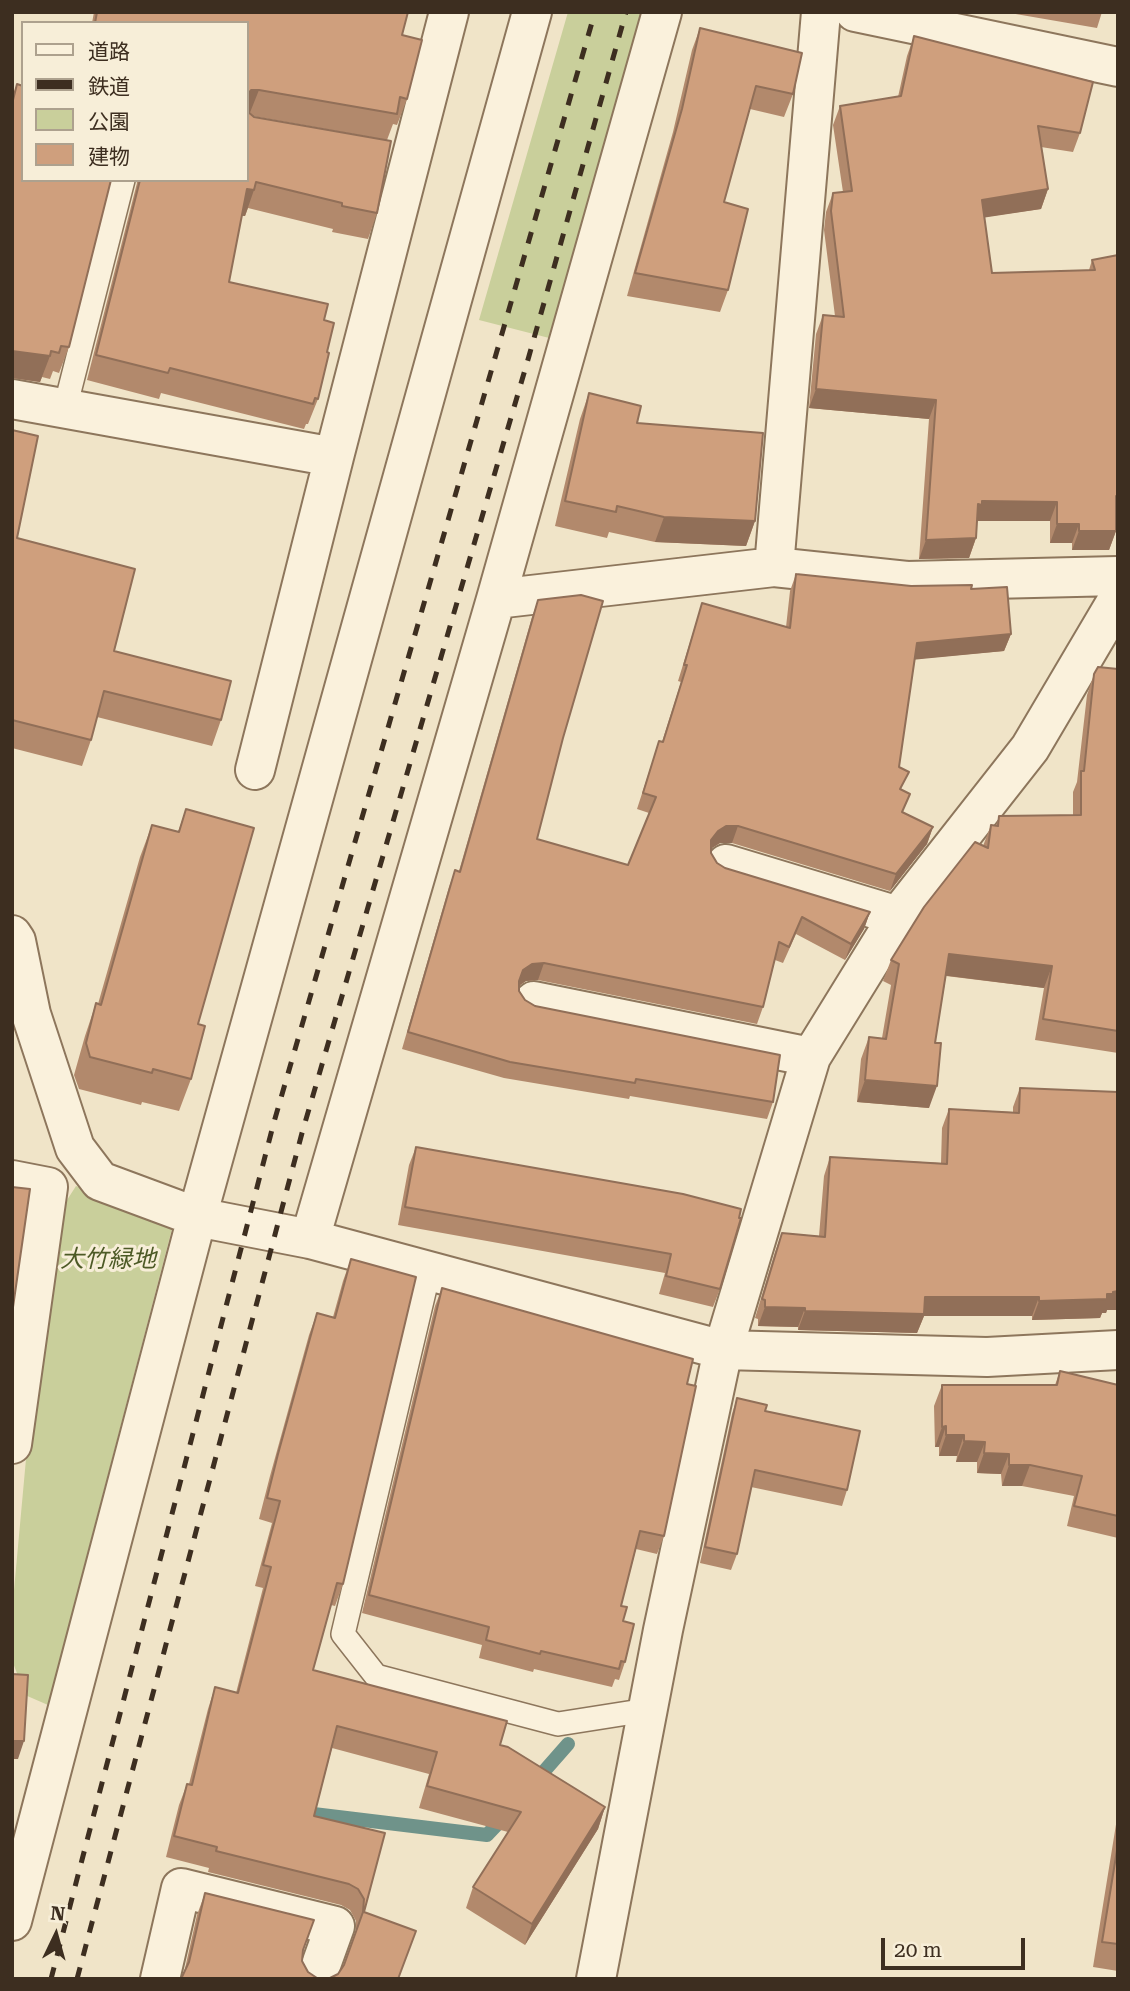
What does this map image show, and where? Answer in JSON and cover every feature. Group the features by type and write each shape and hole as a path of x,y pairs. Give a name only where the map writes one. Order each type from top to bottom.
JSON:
{"street":[{"path":"255,770 334,457 397,156 449,12"},
{"path":"12,1921 197,1217 532,12"},
{"path":"310,1239 496,599 662,12"},
{"path":"774,567 821,12"},
{"path":"855,12 936,20 1118,67"},
{"path":"12,399 334,457"},
{"path":"496,599 774,567 907,582 1118,576"},
{"path":"596,1979 647,1710 723,1350 811,1057 898,916 1030,748 1118,599"},
{"path":"726,864 898,916"},
{"path":"12,935 16,941 32,1014 75,1148 100,1181 197,1217 310,1239 723,1350 987,1357 1118,1350"},
{"path":"534,1001 811,1057"},
{"path":"12,1444 30,1183 75,1148"},
{"path":"160,1979 181,1888 335,1926 316,1979"}],"lane":[{"path":"65,408 122,182"},
{"path":"429,1271 343,1634 376,1676 558,1724 647,1710"}],"green space":[{"path":"568,12 649,12 557,340 479,320"},
{"name":"大竹緑地","path":"76,1186 173,1225 48,1705 25,1695 12,1660 12,1612 26,1459 60,1211"}],"building":[{"path":"97,12 408,12 402,35 422,40 407,99 400,97 397,114 259,90 251,90 248,94 248,21 95,21"},
{"path":"700,28 802,53 793,94 756,86 724,202 748,209 728,290 635,273 682,109"},
{"path":"914,36 1093,82 1080,133 1038,126 1048,189 982,200 992,273 1095,270 1092,260 1118,255 1116,531 1079,531 1079,524 1057,524 1057,502 982,501 982,505 978,504 976,538 926,540 936,400 816,389 823,315 844,317 831,211 833,193 852,191 840,106 901,96"},
{"path":"17,84 21,85 21,182 110,182 69,347 61,346 59,353 51,351 50,356 12,351 12,104"},
{"path":"248,112 254,117 391,141 377,213 256,182 254,190 247,189 229,282 328,304 324,320 334,323 318,399 315,398 313,404 170,368 168,373 96,355 139,182 248,182"},
{"path":"589,393 641,406 637,423 763,433 755,521 664,517 617,506 616,512 565,501"},
{"path":"12,430 38,436 17,538 135,569 114,651 231,681 221,720 104,691 91,740 12,720"},
{"path":"796,574 911,586 972,585 971,589 1007,587 1011,634 917,643 899,767 909,772 900,789 910,794 902,812 933,827 896,874 738,826 726,826 718,831 711,840 711,853 717,863 725,868 870,912 851,944 802,917 789,947 779,942 763,1007 544,963 532,964 523,970 519,981 519,991 525,1000 535,1006 780,1055 773,1102 636,1079 635,1083 510,1062 408,1032 455,870 460,872 538,600 581,595 603,601 537,839 628,865 656,797 643,793 659,741 663,742 687,665 684,665 702,603 790,628"},
{"path":"1098,667 1118,669 1118,1031 1043,1019 1052,966 949,954 935,1043 941,1043 937,1086 865,1080 869,1037 886,1039 899,964 891,960 924,907 975,842 988,848 991,825 998,826 999,816 1081,815 1081,771 1084,771 1094,674"},
{"path":"186,809 254,828 198,1024 205,1026 191,1079 153,1069 152,1073 90,1057 86,1043 96,1003 101,1005 152,825 179,832"},
{"path":"1020,1088 1118,1092 1118,1291 1107,1294 1107,1299 1039,1301 1039,1297 925,1297 924,1314 805,1311 805,1308 765,1307 765,1300 762,1299 782,1233 825,1237 830,1157 947,1164 949,1109 1019,1113"},
{"path":"416,1147 683,1194 741,1209 741,1218 720,1289 666,1276 671,1254 405,1207"},
{"path":"12,1187 30,1189 12,1314"},
{"path":"351,1259 416,1277 343,1584 337,1583 313,1670 507,1721 500,1745 508,1747 605,1807 532,1924 473,1887 521,1812 427,1786 437,1752 337,1726 314,1816 385,1833 364,1912 416,1931 398,1979 328,1979 338,1974 344,1965 363,1912 364,1899 358,1889 349,1884 216,1851 217,1847 174,1836 187,1784 192,1785 215,1687 238,1693 271,1567 263,1565 280,1501 267,1498 278,1454 317,1313 335,1318"},
{"path":"442,1288 693,1359 687,1384 696,1386 664,1536 640,1531 621,1606 627,1607 623,1621 634,1624 625,1662 621,1661 619,1669 541,1651 540,1654 486,1640 489,1627 369,1595"},
{"path":"1060,1371 1118,1385 1118,1516 1074,1506 1082,1476 1030,1465 1009,1465 1009,1454 984,1453 985,1442 964,1441 964,1435 946,1435 946,1426 942,1427 942,1385 1057,1385"},
{"path":"737,1398 767,1405 765,1411 860,1431 847,1490 755,1470 737,1554 705,1547"},
{"path":"12,1674 28,1675 24,1741 12,1741"},
{"path":"1118,1844 1118,1944 1102,1942"},
{"path":"205,1893 314,1920 303,1950 302,1961 308,1972 317,1978 327,1979 181,1979 189,1962"}],"waterway":[{"path":"532,1785 568,1744"},
{"path":"297,1812 487,1835 505,1816"}],"railway":[{"path":"51,1979 274,1122 595,12"},
{"path":"77,1979 302,1133 529,356 626,12"}]}
